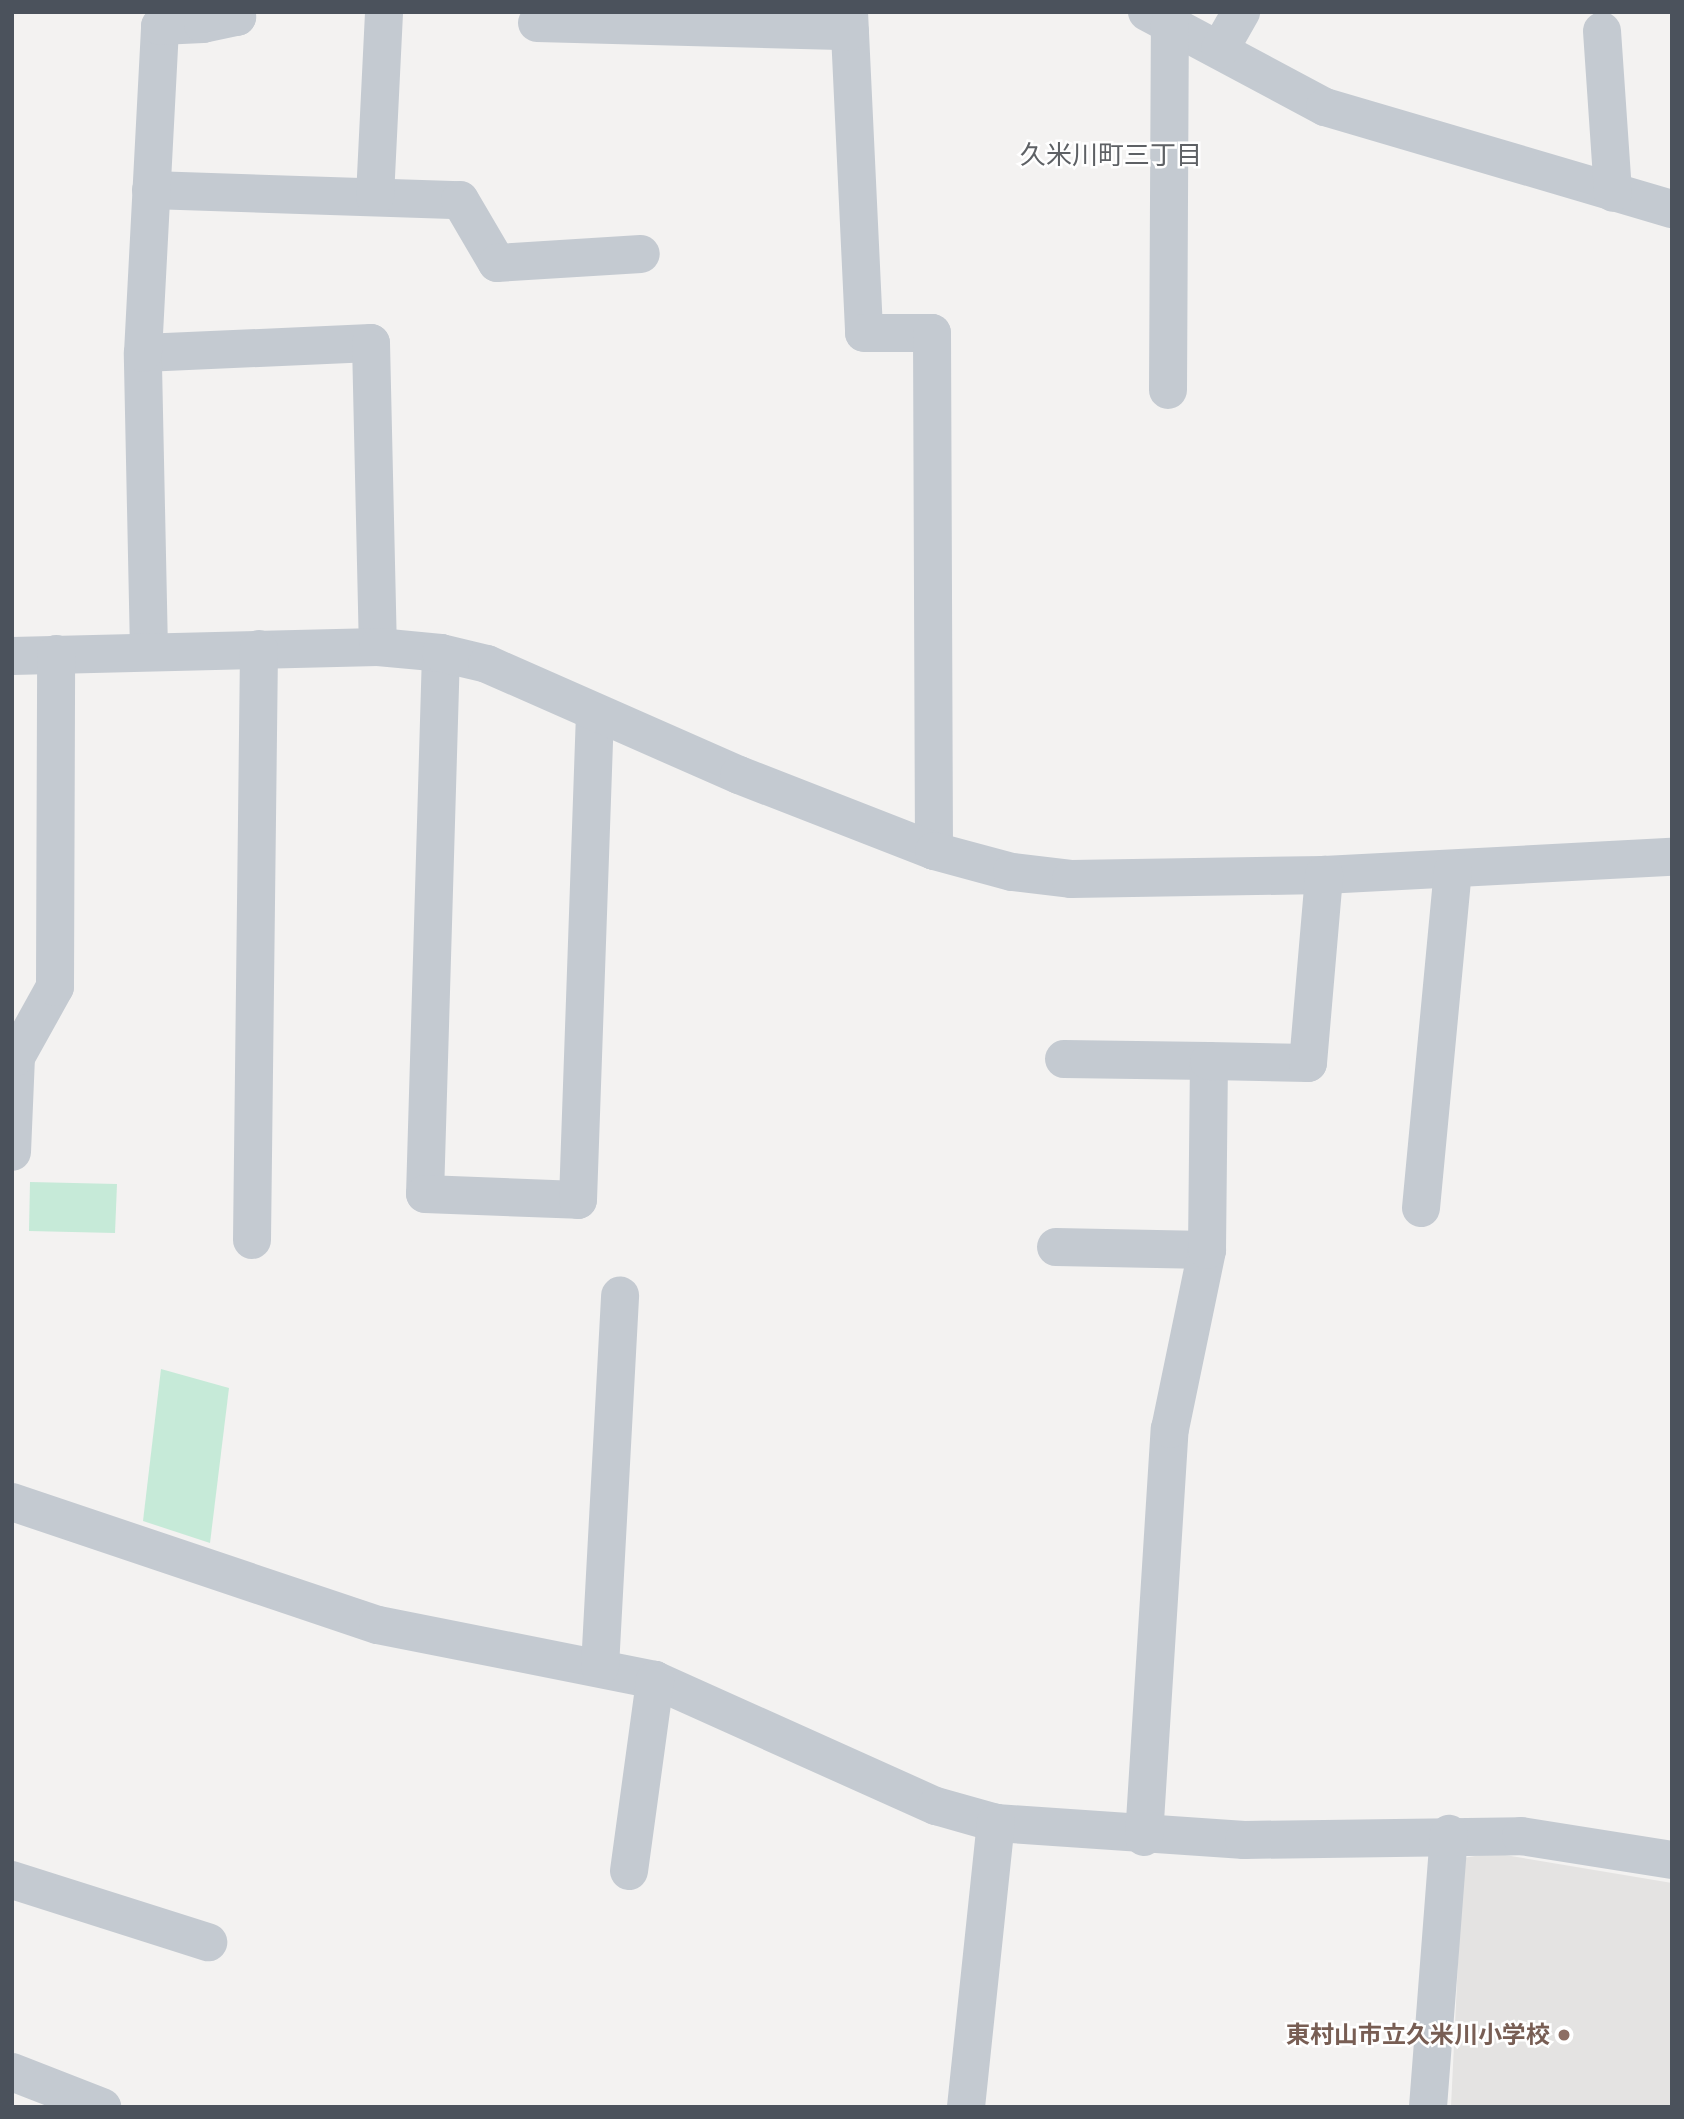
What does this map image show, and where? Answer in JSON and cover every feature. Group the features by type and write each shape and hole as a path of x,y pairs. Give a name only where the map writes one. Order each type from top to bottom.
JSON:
{"street":[{"path":"149,651 143,352 160,26 203,24 237,17 237,12"},
{"path":"375,197 384,12"},
{"path":"1220,49 1241,12"},
{"path":"1168,390 1158,18 1325,107 1672,209"},
{"path":"537,23 849,22 864,333 932,333 934,851"},
{"path":"1602,31 1613,192"},
{"path":"151,190 460,200 497,263 641,254"},
{"path":"143,352 371,343 379,647"},
{"path":"12,656 379,647 441,653 487,664 595,715 934,851 1012,873 1071,879 1324,875 1453,871 1672,857"},
{"path":"252,1240 259,649"},
{"path":"441,653 425,1194 578,1200 595,715"},
{"path":"12,1152 16,1057 55,987 57,654"},
{"path":"1421,1208 1453,871"},
{"path":"1063,1059 1308,1063 1324,875"},
{"path":"1144,1837 1170,1429 1207,1250 1209,1061"},
{"path":"1056,1247 1207,1250"},
{"path":"600,1667 620,1296"},
{"path":"12,1502 378,1625 600,1667 654,1680 936,1806 996,1823 1144,1837 1449,1834 1521,1836 1672,1860"},
{"path":"629,1871 654,1680"},
{"path":"966,2107 996,1823"},
{"path":"1428,2107 1449,1834"},
{"path":"12,1880 208,1942"},
{"path":"12,2072 102,2107"}],"shaded area":[{"name":"東村山市立久米川小学校","path":"1493,1853 1672,1883 1672,2107 1451,2107 1463,1858"}],"green space":[{"path":"30,1182 117,1184 115,1233 29,1231"},
{"path":"161,1369 229,1388 210,1543 143,1521"}],"place":[{"name":"東村山市立久米川小学校","path":"1564,2035"}],"district":[{"name":"久米川町三丁目","path":"1111,156"}]}
